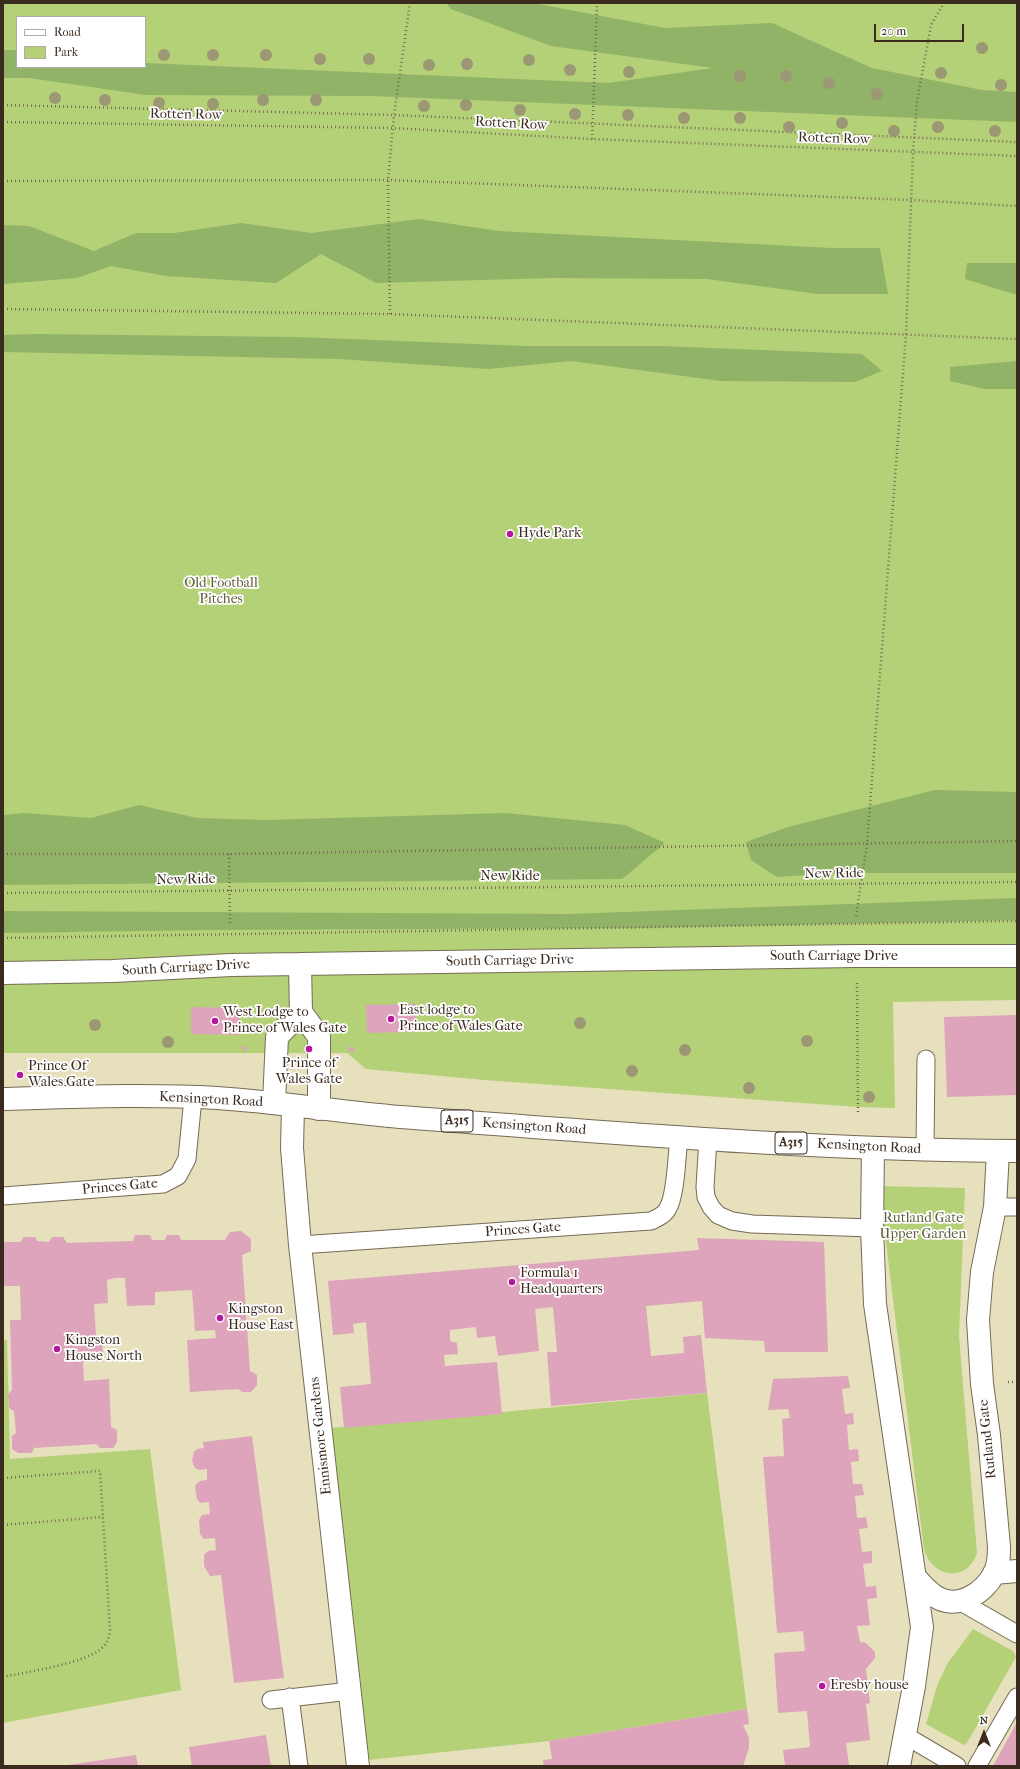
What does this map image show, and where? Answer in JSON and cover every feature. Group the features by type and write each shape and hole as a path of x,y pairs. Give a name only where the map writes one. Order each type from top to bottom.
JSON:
{"street":[{"name":"South Carriage Drive","path":"3,973 113,972 231,965 856,956 1017,956"},
{"path":"300,964 300,1012 319,1037 319,1109"},
{"path":"284,1104 277,1037 300,1012"},
{"name":"Kensington Road","path":"3,1100 118,1096 193,1098 284,1104 375,1115 708,1138 873,1148 1008,1151"},
{"name":"Ennismore Gardens","path":"284,1104 292,1148 300,1245 358,1766"},
{"path":"873,1148 872,1228 876,1304 922,1627 901,1765"},
{"name":"Rutland Gate","path":"961,1602 976,1594 987,1584 999,1561 989,1435 982,1384 978,1320 982,1272 1008,1151"},
{"path":"994,1573 1017,1571"},
{"path":"915,1577 930,1594 942,1600 961,1602"}],"lane":[{"path":"925,1150 926,1059"},
{"name":"Princes Gate","path":"3,1196 163,1184 178,1176 187,1159 193,1098"},
{"name":"Princes Gate","path":"300,1245 650,1221 660,1216 668,1209 673,1195 678,1136"},
{"path":"708,1138 705,1187 706,1197 711,1207 718,1215 732,1221 752,1224 872,1228"},
{"path":"995,1207 1017,1207"},
{"path":"961,1602 1017,1634"},
{"path":"271,1700 350,1691"},
{"path":"290,1697 299,1766"},
{"path":"977,1766 1017,1697"},
{"path":"906,1736 957,1766"}],"path":[{"path":"390,314 388,180 392,128 410,3"},
{"path":"856,916 867,844 906,334 913,152 918,95 931,25 944,3"},
{"path":"592,139 597,6"},
{"path":"3,105 394,115 1017,142"},
{"name":"Rotten Row","path":"3,122 392,128 592,139 1017,156"},
{"path":"3,181 388,180 911,200 1017,206"},
{"path":"3,310 390,314 1017,339"},
{"path":"3,854 229,854 1017,841"},
{"path":"229,854 230,926"},
{"name":"New Ride","path":"3,893 1017,882"},
{"path":"3,938 1017,921"},
{"path":"857,979 858,1114"},
{"path":"3,1478 100,1471 110,1630 109,1639 103,1648 91,1655 60,1664 3,1677"},
{"path":"3,1525 103,1517"}],"green space":[{"name":"Hyde Park","path":"3,3 1017,3 1017,1000 893,1002 895,1108 858,1107 484,1080 366,1069 347,1053 3,1053"},
{"path":"446,3 533,3 665,28 772,23 872,68 982,90 1017,92 1017,122 371,96 146,95 29,78 3,78 3,50 16,50 16,68 146,68 146,63 608,83 713,68 551,46 451,9"},
{"path":"419,219 499,231 832,248 880,248 888,294 818,294 707,279 553,278 376,283 321,254 276,283 166,276 111,266 77,278 3,284 3,225 29,226 94,251 136,233 174,233 241,223 311,233"},
{"path":"967,263 1017,263 1017,295 965,279"},
{"path":"35,334 297,337 526,346 660,346 862,354 882,371 855,382 721,381 571,361 488,369 339,359 3,352 3,335"},
{"path":"1017,361 1017,389 985,389 950,381 950,367"},
{"path":"935,790 1017,792 1017,873 837,873 777,877 751,860 746,842 788,827"},
{"path":"139,805 197,818 266,820 506,813 625,825 665,843 622,879 3,885 3,815 24,813 91,818"},
{"path":"1017,898 1017,920 646,928 211,930 3,933 3,911 568,914"},
{"name":"Rutland Gate Upper Garden","path":"879,1186 965,1188 959,1336 977,1553 972,1563 966,1569 958,1573 942,1571 928,1559 924,1550"},
{"path":"7,1340 10,1459 150,1449 181,1690 3,1723 3,1341"},
{"path":"707,1393 747,1709 549,1741 368,1760 330,1428"},
{"path":"973,1629 1013,1651 1016,1657 967,1743 964,1745 926,1724 937,1686 947,1664"}],"building":[{"name":"East lodge to Prince of Wales Gate","path":"416,1004 416,1032 367,1033 366,1005"},
{"name":"West Lodge to Prince of Wales Gate","path":"191,1007 240,1008 239,1035 191,1034"},
{"path":"1017,1015 1017,1095 947,1097 944,1017"},
{"name":"Prince of Wales Gate","path":"243,1046 247,1046 247,1051 243,1051"},
{"name":"Prince of Wales Gate","path":"349,1047 354,1047 354,1052 349,1052"},
{"name":"Kingston House North","path":"241,1231 251,1239 251,1251 242,1255 250,1371 257,1375 257,1385 251,1392 242,1392 238,1389 190,1392 187,1340 216,1338 215,1330 195,1331 192,1290 155,1292 155,1305 127,1306 125,1278 115,1278 107,1280 108,1303 94,1304 96,1336 102,1335 103,1361 83,1362 84,1381 109,1379 111,1427 117,1430 117,1442 113,1448 100,1448 96,1444 34,1448 32,1453 18,1453 12,1449 12,1436 16,1433 14,1411 9,1408 8,1394 12,1390 10,1320 21,1320 20,1286 3,1286 3,1242 20,1242 24,1237 35,1237 37,1241 49,1242 52,1237 63,1237 67,1243 133,1241 135,1235 150,1235 152,1240 165,1240 167,1235 179,1235 181,1240 225,1240 230,1232"},
{"path":"697,1238 824,1242 828,1352 765,1352 764,1341 705,1338 702,1301 646,1306 651,1356 684,1353 683,1337 701,1335 707,1393 551,1406 547,1352 557,1352 553,1307 535,1309 539,1351 498,1356 495,1336 477,1338 476,1327 450,1330 450,1341 457,1343 458,1354 444,1355 445,1366 497,1362 502,1414 344,1428 340,1387 371,1384 366,1322 353,1324 354,1333 333,1335 328,1281 699,1250"},
{"path":"848,1376 850,1388 842,1389 845,1414 853,1413 854,1424 847,1425 849,1450 858,1449 859,1461 851,1462 853,1484 862,1484 864,1495 855,1496 857,1518 866,1517 868,1528 859,1529 862,1552 872,1551 872,1563 863,1564 866,1587 876,1586 877,1598 867,1599 870,1625 857,1626 860,1642 866,1643 875,1652 875,1658 866,1669 870,1703 866,1704 870,1740 846,1743 849,1766 785,1766 783,1750 810,1747 807,1711 778,1713 774,1653 805,1651 803,1631 777,1633 763,1457 784,1456 782,1419 790,1418 788,1409 768,1410 773,1379"},
{"path":"252,1436 284,1678 234,1683 221,1575 210,1576 204,1566 204,1555 208,1551 216,1550 215,1538 204,1539 200,1534 199,1520 202,1515 210,1514 209,1502 200,1503 197,1499 195,1488 196,1484 200,1481 207,1480 207,1469 199,1470 195,1468 192,1461 194,1452 197,1449 204,1448 203,1442"},
{"path":"747,1709 749,1724 743,1725 749,1738 749,1748 743,1766 544,1766 543,1760 552,1759 549,1741"},
{"path":"1017,1722 1017,1766 993,1766"},
{"path":"266,1735 271,1766 192,1766 189,1747"},
{"path":"136,1755 138,1766 68,1766 68,1765"}],"place":[{"name":"Hyde Park","path":"510,534"},
{"name":"East lodge to Prince of Wales Gate","path":"391,1019"},
{"name":"West Lodge to Prince of Wales Gate","path":"215,1021"},
{"name":"Prince of Wales Gate","path":"309,1049"},
{"name":"Prince Of Wales Gate","path":"20,1075"},
{"name":"Formula 1 Headquarters","path":"512,1282"},
{"name":"Kingston House East","path":"220,1318"},
{"name":"Kingston House North","path":"57,1349"},
{"name":"Eresby house","path":"822,1686"}],"park label":[{"name":"Old Football Pitches","path":"221,592"}]}
